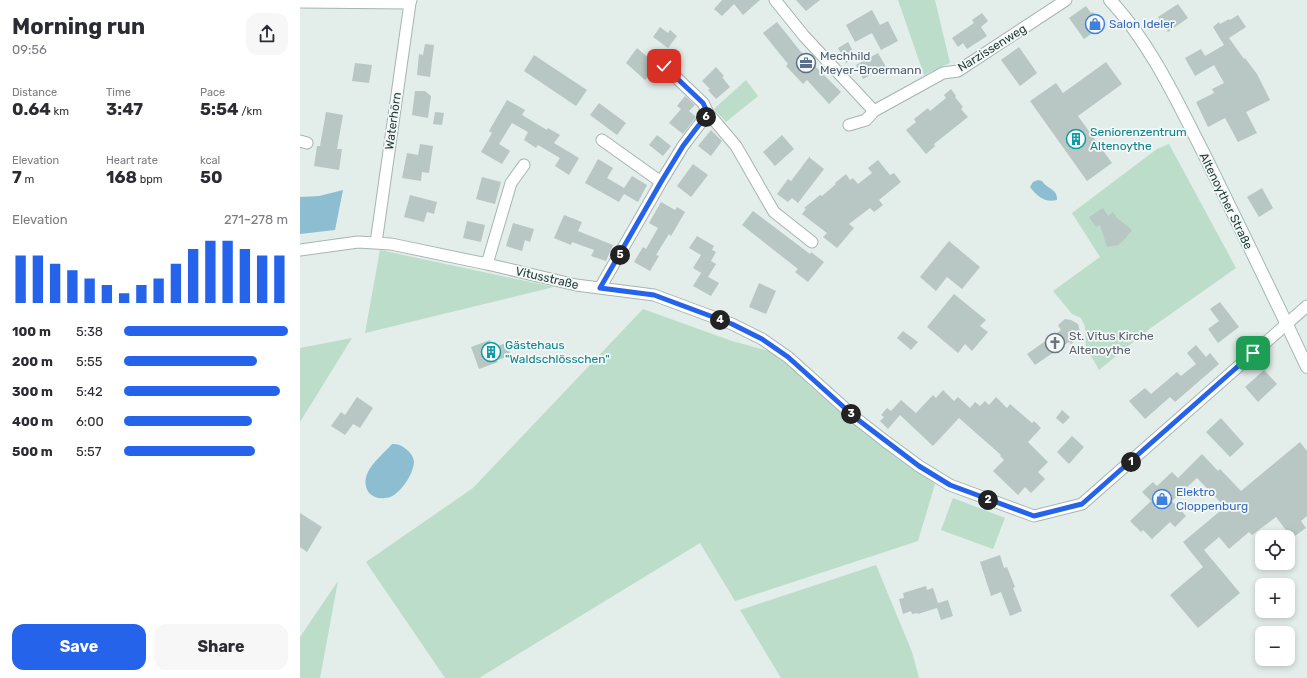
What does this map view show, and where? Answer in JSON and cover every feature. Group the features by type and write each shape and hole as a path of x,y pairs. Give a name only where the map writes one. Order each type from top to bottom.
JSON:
{"main road":[{"name":"Altenoyther Straße","path":"1110,0 1129,23 1159,68 1222,190 1307,367"}],"street":[{"path":"775,0 804,36 874,111"},
{"name":"Narzissenweg","path":"850,125 866,120 874,111 943,73 958,71 1066,0"},
{"path":"300,2 410,2"},
{"name":"Waterhörn","path":"376,243 410,2"},
{"path":"664,66 703,103 708,113 736,146 774,212 812,242"},
{"path":"600,288 683,146 708,113"},
{"path":"602,140 661,182"},
{"path":"487,264 511,183 524,165"},
{"name":"Vitusstraße","path":"300,250 358,242 391,244 487,264 576,285 654,295 732,324 762,339 788,357 857,419 919,466 950,485 1034,516 1082,504 1307,306"}],"green space":[{"path":"898,0 935,0 950,63 924,75"},
{"path":"746,80 758,96 726,122 714,109"},
{"path":"1169,144 1236,268 1148,330 1099,370 1086,347 1085,326 1081,318 1072,314 1053,291 1100,257 1072,213 1157,149"},
{"path":"380,250 554,287 365,333"},
{"path":"643,309 732,341 780,354 809,385 853,423 935,484 918,541 735,601 700,543 479,678 445,678 366,562 473,488"},
{"path":"352,338 300,422 300,348"},
{"path":"953,498 1005,518 993,549 941,530"},
{"path":"876,565 912,652 919,678 781,678 740,610"},
{"path":"338,581 320,678 300,678 300,637"}],"water":[{"path":"1038,180 1042,181 1054,191 1057,196 1057,200 1045,200 1036,194 1030,187 1033,182"},
{"path":"343,190 335,230 300,234 300,197 319,196"},
{"path":"392,444 401,446 410,453 413,457 414,466 404,485 394,495 386,498 375,497 366,487 366,477 372,465"}],"building":[{"path":"722,0 760,0 743,15 734,4 722,16 714,9"},
{"path":"796,0 820,0 806,11"},
{"path":"1178,4 1188,18 1168,32 1158,17"},
{"path":"1086,6 1099,20 1097,21 1101,27 1084,39 1069,18"},
{"path":"872,10 880,25 888,21 898,41 881,50 872,33 855,42 846,25"},
{"path":"982,13 988,21 981,27 987,36 967,49 963,43 958,47 952,38 974,23 972,20"},
{"path":"1238,15 1246,27 1229,38 1257,74 1270,100 1246,112 1257,133 1238,142 1225,118 1208,127 1196,102 1214,93 1212,89 1224,83 1214,65 1195,76 1185,58 1201,49 1205,56 1224,45 1213,27 1219,22 1220,24"},
{"path":"777,22 801,52 841,92 829,104 807,80 803,84 786,66 788,64 763,33"},
{"path":"660,27 668,33 670,30 677,36 668,48 653,37"},
{"path":"848,42 856,57 846,63 838,48"},
{"path":"425,44 434,45 430,77 417,75 419,54 423,55"},
{"path":"1019,47 1037,73 1020,86 1001,60"},
{"path":"637,48 657,65 645,80 626,63"},
{"path":"878,53 886,67 863,79 856,65"},
{"path":"534,55 587,90 576,106 524,71"},
{"name":"Seniorenzentrum Altenoythe","path":"1106,62 1122,84 1078,116 1112,163 1087,181 1030,101 1056,83 1063,93"},
{"path":"355,63 372,65 369,83 352,81"},
{"path":"716,67 724,76 722,77 730,87 716,99 708,90 710,89 702,81"},
{"path":"951,89 963,107 961,109 968,117 934,144 935,146 926,154 906,130 916,122 914,119 928,108 930,111 946,98 944,95"},
{"path":"415,91 425,91 431,96 428,118 412,115"},
{"path":"685,96 695,105 689,111 696,117 683,134 669,123 681,109 677,106"},
{"path":"507,100 525,110 522,115 547,130 548,128 560,135 554,143 579,158 569,175 555,166 560,158 538,145 536,148 524,140 528,132 512,123 499,144 510,151 502,164 481,152 492,133 489,131"},
{"path":"599,103 626,123 617,135 590,115"},
{"path":"326,112 343,115 337,149 342,149 339,170 314,166 317,146 320,146"},
{"path":"435,112 444,113 442,125 433,124"},
{"path":"711,130 722,141 711,156 698,146"},
{"path":"657,135 671,146 663,156 649,145"},
{"path":"782,135 794,149 775,166 763,152"},
{"path":"420,144 433,146 429,173 422,172 421,181 402,178 407,153 418,155"},
{"path":"810,156 810,158 824,169 798,203 792,198 788,202 777,194 788,179 791,181"},
{"path":"598,159 613,168 607,178 624,188 632,176 647,185 638,202 624,194 619,202 585,183"},
{"path":"878,160 890,175 894,173 901,182 879,200 883,205 874,212 870,208 849,224 854,228 837,248 823,237 827,233 802,214 806,209 804,208 820,195 822,196 846,174 850,180 853,178 858,184 872,173 868,168"},
{"path":"693,164 708,175 691,197 677,186"},
{"path":"482,177 501,182 495,204 476,199"},
{"path":"1262,188 1273,208 1259,217 1247,197"},
{"path":"410,195 437,202 434,214 427,212 424,222 404,217"},
{"path":"661,202 675,210 677,207 685,212 671,236 669,234 656,255 659,256 650,271 634,262 643,247 646,249 658,228 649,223"},
{"path":"1103,208 1108,216 1113,212 1116,217 1132,230 1118,245 1107,247 1100,225 1096,227 1089,217"},
{"path":"753,211 810,254 811,252 824,262 808,282 795,272 798,269 742,225"},
{"path":"564,215 582,222 578,231 613,245 606,261 591,256 594,250 572,242 571,245 554,238"},
{"path":"467,221 485,225 481,242 463,238"},
{"path":"513,223 534,229 530,242 525,240 522,251 506,246"},
{"path":"697,236 714,246 712,250 716,252 711,261 716,264 708,277 693,268 701,255 689,248"},
{"path":"949,241 980,267 962,289 947,277 936,291 920,277"},
{"path":"701,273 719,283 711,296 693,286"},
{"path":"759,283 776,291 766,314 749,307"},
{"path":"954,294 986,320 980,326 988,332 972,351 965,344 958,353 927,327"},
{"path":"1220,302 1239,327 1218,343 1208,329 1219,321 1210,309"},
{"name":"St. Vitus Kirche Altenoythe","path":"1065,319 1071,320 1078,324 1080,331 1079,338 1071,344 1069,342 1035,365 1027,354 1061,330 1058,325"},
{"path":"903,331 918,342 911,350 897,338"},
{"name":"Gästehaus \"Waldschlösschen\"","path":"490,340 492,348 506,343 511,356 497,360 498,362 479,369 471,347"},
{"path":"1196,345 1206,357 1210,353 1219,364 1175,402 1170,397 1145,419 1129,401 1145,388 1151,394 1177,372 1181,376 1196,364 1187,353"},
{"path":"1264,370 1277,384 1258,402 1245,387"},
{"path":"943,390 954,401 958,397 970,408 975,402 980,406 985,401 989,405 996,397 1007,408 1010,404 1032,423 1034,421 1041,428 1028,442 1048,462 1038,472 1045,479 1031,493 1025,487 1018,495 993,471 1004,460 1000,456 1001,455 959,418 933,446 900,415 888,429 880,421 884,417 881,415 887,408 891,411 901,400 916,413 933,395 936,398"},
{"path":"357,397 373,408 360,428 353,424 345,435 331,426 341,412 345,415"},
{"path":"1062,410 1070,417 1063,424 1056,418"},
{"path":"1221,418 1244,444 1230,457 1206,432"},
{"path":"1072,436 1084,447 1069,464 1057,452"},
{"path":"1300,442 1307,451 1307,516 1301,521 1306,528 1295,536 1295,530 1286,530 1276,517 1259,530 1255,530 1255,533 1252,535 1249,532 1229,549 1219,537 1204,550 1240,593 1198,628 1170,595 1203,567 1183,542 1225,507 1197,478 1172,501 1186,516 1175,527 1170,522 1152,539 1143,530 1141,532 1130,521 1151,501 1142,492 1153,482 1157,486 1172,472 1178,478 1202,454 1218,471 1220,469 1241,491"},
{"path":"300,513 322,527 307,552 300,547"},
{"path":"1000,555 1004,568 1007,567 1015,587 1013,588 1022,611 1010,616 1001,592 991,596 980,562"},
{"path":"926,586 927,590 933,588 938,603 948,600 953,616 941,620 937,608 918,614 912,614 911,611 903,614 899,599 904,598 903,593"}],"place":[{"name":"Salon Ideler","path":"1095,24"},
{"name":"Mechhild Meyer-Broermann","path":"806,63"},
{"name":"Seniorenzentrum Altenoythe","path":"1076,139"},
{"name":"St. Vitus Kirche Altenoythe","path":"1055,343"},
{"name":"Gästehaus \"Waldschlösschen\"","path":"491,352"},
{"name":"Elektro Cloppenburg","path":"1162,499"}],"route":[{"path":"664,66 703,103 708,113 683,146 600,288 654,295 732,324 762,339 788,357 857,419 885,441 919,466 950,485 1034,516 1082,504 1253,353"}]}
